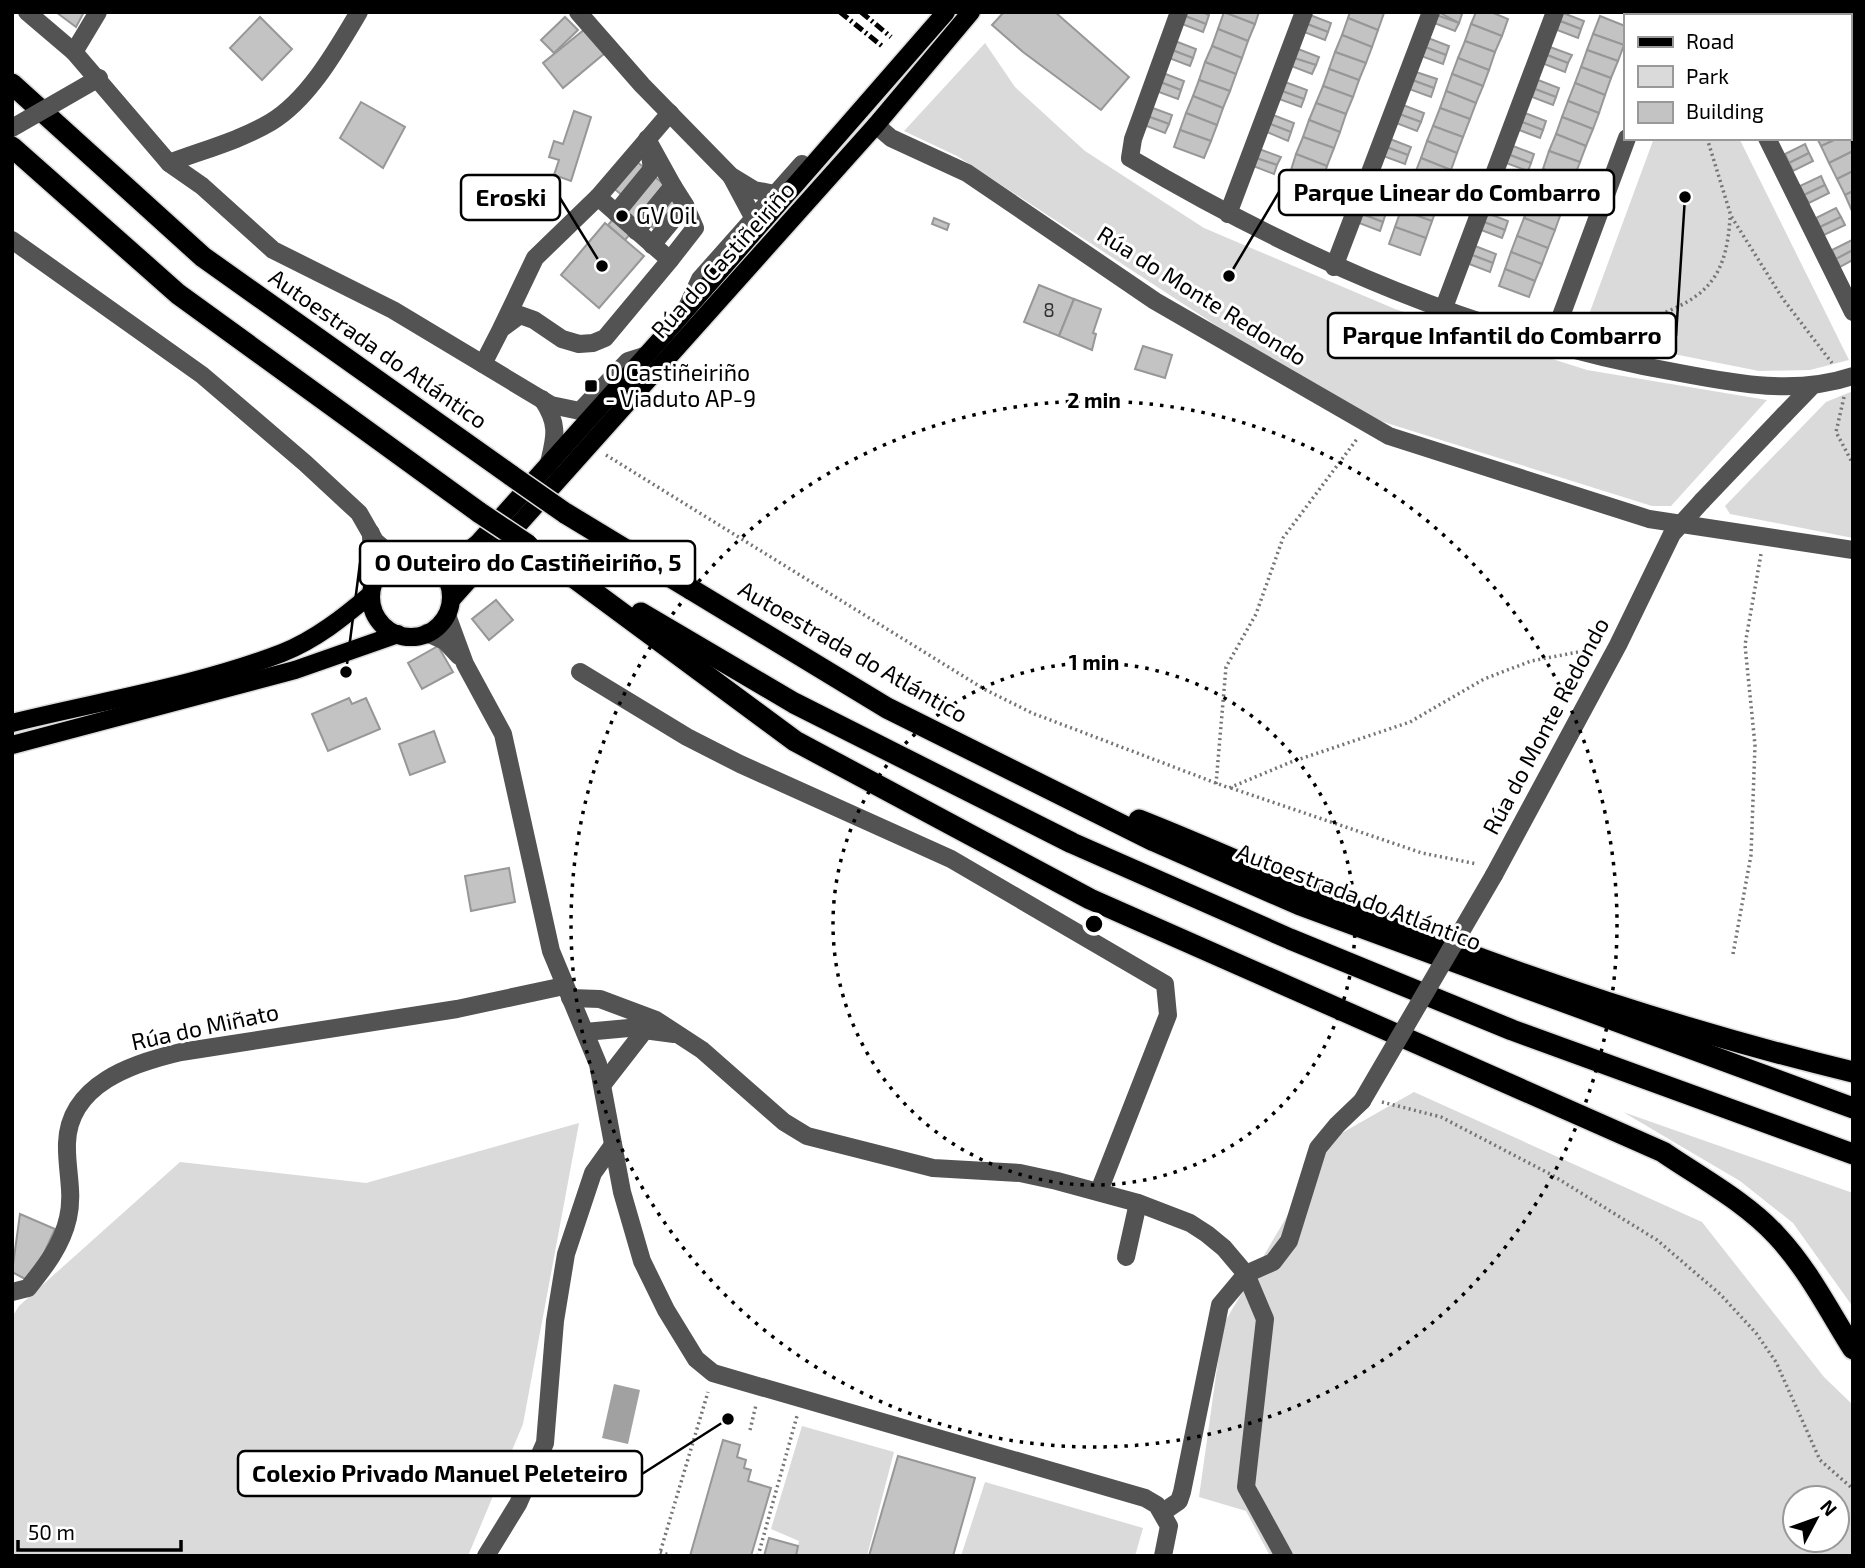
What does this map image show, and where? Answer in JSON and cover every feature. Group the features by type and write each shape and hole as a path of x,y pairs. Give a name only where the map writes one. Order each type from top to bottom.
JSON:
{"highway":[{"name":"Autoestrada do Atlántico","path":"12,84 203,257 565,513 887,708 1154,841 1300,905 1853,1108"},
{"path":"12,148 178,294 535,550 795,741 1090,899 1431,1052 1663,1152 1742,1207 1776,1235 1804,1269 1853,1349"},
{"path":"535,550 794,704 1072,843 1290,939 1512,1030 1853,1154"},
{"path":"1007,768 1360,913 1543,979 1767,1051 1853,1072"}],"main road":[{"name":"Rúa do Castiñeiriño","path":"438,566 469,551 548,467 946,12"},
{"name":"Rúa do Castiñeiriño","path":"449,608 592,442 876,125 971,12"},
{"path":"12,723 194,679 282,653 335,624 371,591 385,566 396,559 418,557 438,566 446,576 449,608 427,633 416,636 398,635 295,670 12,745"},
{"path":"371,591 372,605 381,623 398,635"}],"street":[{"path":"27,12 74,52 99,78 170,163 202,186 272,250 393,310 551,405 580,411"},
{"path":"74,52 97,12"},
{"path":"170,163 243,136 273,120 304,91 359,12"},
{"path":"578,12 731,176 754,190 775,194"},
{"path":"684,313 700,279 937,12"},
{"path":"1179,12 1133,139 1130,158 1228,214 1334,267 1443,310 1551,344 1700,377 1770,387 1813,385 1845,378"},
{"path":"1228,214 1304,12"},
{"path":"1334,267 1431,12"},
{"path":"1443,310 1555,12"},
{"path":"1730,12 1755,12"},
{"path":"12,128 99,78"},
{"path":"483,364 535,258 598,197 670,113"},
{"name":"Rúa do Monte Redondo","path":"876,125 891,138 967,173 1155,301 1367,425 1409,444 1649,519 1764,534 1853,550"},
{"path":"501,329 520,316 534,320 562,340 579,344 605,338 695,228 685,205 647,139"},
{"path":"615,213 652,169 647,139"},
{"path":"1551,344 1626,140"},
{"path":"1768,140 1853,312"},
{"path":"731,176 754,219"},
{"path":"636,231 673,186"},
{"path":"598,197 670,260"},
{"path":"652,245 685,205"},
{"path":"12,240 202,375 306,463 359,513 381,548 396,559"},
{"path":"552,448 580,411 628,361 647,355"},
{"path":"1678,524 1813,385"},
{"path":"542,399 552,414 555,429 548,467"},
{"name":"Rúa do Monte Redondo","path":"1245,1273 1273,1262 1289,1241 1318,1148 1362,1101 1497,870 1615,650 1678,524"},
{"path":"371,533 371,591"},
{"path":"449,608 466,664 506,742 551,951 585,1032 603,1084 613,1145 642,1261 666,1310 696,1359 713,1373 1145,1498 1163,1513 1169,1534 1163,1556"},
{"path":"427,633 445,641 466,664"},
{"path":"580,672 687,737 740,764 951,859 1165,984 1168,1015 1099,1191"},
{"name":"Rúa do Miñato","path":"12,1292 28,1288 59,1243 71,1203 67,1149 70,1125 86,1098 111,1076 153,1059 181,1052 567,992 617,1003 656,1020 702,1049 783,1122 807,1136 933,1168 1020,1173 1099,1191 1190,1223 1208,1234 1245,1273 1265,1319 1246,1486 1284,1556"},
{"path":"585,1032 613,1028 677,1034"},
{"path":"603,1084 645,1030"},
{"path":"486,1556 518,1504 545,1443 555,1321 570,1242 593,1174 613,1145"},
{"path":"1126,1257 1138,1203"},
{"path":"1163,1513 1179,1501 1182,1492 1220,1305 1245,1273"}],"path":[{"path":"1708,140 1731,216 1783,299 1845,378 1836,432 1853,464"},
{"path":"1588,343 1606,331 1674,307 1713,281 1727,253 1731,216"},
{"path":"1216,784 1226,667 1256,614 1283,538 1367,425"},
{"path":"592,442 604,453 984,689 1032,713 1216,784 1422,853 1497,870"},
{"path":"1733,954 1751,855 1755,745 1745,645 1764,534"},
{"path":"1229,788 1291,762 1410,722 1484,679 1531,661 1590,648 1615,650"},
{"path":"1362,1101 1392,1103 1441,1117 1552,1175 1657,1240 1720,1294 1756,1332 1776,1362 1819,1460 1853,1489"},
{"path":"672,1556 660,1554 713,1373"},
{"path":"750,1430 757,1403"},
{"path":"758,1556 797,1415 810,1419"}],"green space":[{"path":"985,43 1015,87 1085,151 1204,228 1395,309 1587,370 1767,400 1671,506 1652,506 1377,420 1240,341 957,156 904,131"},
{"path":"1653,140 1740,140 1849,360 1810,370 1759,371 1588,337 1584,328"},
{"path":"1853,391 1853,538 1730,514 1725,506 1826,402"},
{"path":"1414,1092 1702,1222 1824,1377 1853,1405 1853,1556 1270,1556 1246,1511 1199,1497 1223,1325 1333,1138"},
{"path":"1623,1112 1853,1193 1853,1307 1793,1223 1740,1181"},
{"path":"579,1123 523,1424 468,1556 12,1556 12,1317 19,1306 180,1162 366,1183"},
{"path":"802,1426 894,1452 867,1556 796,1556 799,1541 771,1529"},
{"path":"985,1482 1143,1528 1135,1556 961,1556"}],"shaded area":[{"path":"614,1384 640,1390 628,1444 602,1438"}],"building":[{"path":"56,12 84,12 76,27"},
{"path":"1004,12 1055,12 1129,77 1101,110 1023,52 992,25"},
{"path":"1186,12 1209,15 1206,24 1185,16"},
{"path":"1224,12 1255,24 1248,41 1218,29"},
{"path":"1224,12 1259,12 1255,24"},
{"path":"1350,12 1384,13 1378,30 1348,18"},
{"path":"1438,12 1458,12 1462,14 1459,23"},
{"path":"1476,12 1491,12 1508,19 1502,36 1471,24"},
{"path":"1563,13 1584,21 1581,29 1560,21"},
{"path":"1310,15 1331,23 1328,32 1307,24"},
{"path":"1437,15 1459,23 1455,31 1434,23"},
{"path":"1185,16 1206,24 1203,32 1182,24"},
{"path":"1600,16 1624,26 1624,45 1593,34"},
{"path":"260,17 292,49 262,80 230,48"},
{"path":"565,17 578,30 554,53 541,40"},
{"path":"1348,18 1378,30 1372,47 1342,35"},
{"path":"1560,21 1581,29 1578,38 1557,30"},
{"path":"1307,24 1328,32 1325,40 1304,32"},
{"path":"1471,24 1502,36 1495,52 1465,41"},
{"path":"585,29 605,53 563,88 543,63"},
{"path":"1218,29 1248,41 1242,58 1212,46"},
{"path":"1593,34 1624,45 1618,61 1587,50"},
{"path":"1342,35 1372,47 1366,63 1335,52"},
{"path":"1428,38 1449,46 1446,55 1425,47"},
{"path":"1175,41 1196,49 1193,58 1172,50"},
{"path":"1465,41 1495,52 1489,70 1458,58"},
{"path":"1212,46 1242,58 1236,74 1205,62"},
{"path":"1425,47 1446,55 1443,64 1421,56"},
{"path":"1550,47 1572,55 1568,63 1547,55"},
{"path":"1298,49 1319,57 1316,65 1294,58"},
{"path":"1172,50 1193,58 1190,66 1169,58"},
{"path":"1587,50 1618,61 1611,78 1581,67"},
{"path":"1335,52 1366,63 1359,80 1329,69"},
{"path":"1547,55 1568,63 1565,72 1544,64"},
{"path":"1294,58 1316,65 1312,74 1291,66"},
{"path":"1458,58 1489,70 1483,86 1452,74"},
{"path":"1205,62 1236,74 1230,91 1199,80"},
{"path":"1581,67 1611,78 1605,95 1575,83"},
{"path":"1329,69 1359,80 1353,97 1323,86"},
{"path":"1416,72 1437,79 1434,88 1412,80"},
{"path":"1163,73 1184,81 1181,90 1160,82"},
{"path":"1452,74 1483,86 1476,103 1446,91"},
{"path":"1199,80 1230,91 1223,108 1193,96"},
{"path":"1412,80 1434,88 1431,97 1409,89"},
{"path":"1538,80 1559,88 1556,97 1535,89"},
{"path":"1160,82 1181,90 1178,99 1156,91"},
{"path":"1285,82 1307,90 1304,99 1282,91"},
{"path":"1575,83 1605,95 1599,113 1568,101"},
{"path":"1323,86 1353,97 1346,114 1316,103"},
{"path":"1535,89 1556,97 1553,105 1532,97"},
{"path":"1282,91 1304,99 1301,107 1279,99"},
{"path":"1446,91 1476,103 1470,119 1440,108"},
{"path":"1193,96 1223,108 1217,125 1186,113"},
{"path":"1568,101 1599,113 1593,129 1562,117"},
{"path":"361,102 405,127 383,168 340,138"},
{"path":"1316,103 1346,114 1340,132 1309,120"},
{"path":"1403,105 1424,113 1421,122 1399,114"},
{"path":"1150,107 1172,115 1169,124 1147,116"},
{"path":"1440,108 1470,119 1463,137 1433,126"},
{"path":"574,111 591,117 571,181 554,175 559,160 549,157 554,141 563,144"},
{"path":"1186,113 1217,125 1211,141 1180,130"},
{"path":"1525,113 1546,121 1543,130 1522,122"},
{"path":"1399,114 1421,122 1417,131 1396,123"},
{"path":"1273,115 1294,123 1291,132 1270,124"},
{"path":"1147,116 1169,124 1165,133 1144,125"},
{"path":"1562,117 1593,129 1586,146 1556,134"},
{"path":"1309,120 1340,132 1334,148 1303,137"},
{"path":"1522,122 1543,130 1540,138 1519,130"},
{"path":"1270,124 1291,132 1288,141 1267,132"},
{"path":"1433,126 1463,137 1457,153 1427,141"},
{"path":"1180,130 1211,141 1204,158 1174,147"},
{"path":"1556,134 1586,146 1580,162 1549,151"},
{"path":"1303,137 1334,148 1327,166 1296,154"},
{"path":"1851,138 1853,151 1829,163 1821,146 1834,140"},
{"path":"1390,139 1411,147 1408,155 1386,147"},
{"path":"1818,140 1834,140 1821,146"},
{"path":"1427,141 1457,153 1451,170 1421,158"},
{"path":"1805,144 1809,153 1789,163 1785,154"},
{"path":"1513,146 1534,154 1531,163 1510,155"},
{"path":"1386,147 1408,155 1405,164 1383,156"},
{"path":"1259,149 1281,157 1277,165 1256,158"},
{"path":"1549,151 1580,162 1573,180 1543,169"},
{"path":"1853,151 1853,171 1837,179 1829,163"},
{"path":"1809,153 1813,161 1793,171 1789,163"},
{"path":"1296,154 1327,166 1322,182 1291,170"},
{"path":"629,155 692,208 666,239 643,219 625,240 608,225 629,201 606,182"},
{"path":"1510,155 1531,163 1528,171 1506,163"},
{"path":"1256,158 1277,165 1274,174 1253,166"},
{"path":"1421,158 1451,170 1445,187 1414,176"},
{"path":"1543,169 1573,180 1567,196 1537,185"},
{"path":"1853,171 1853,191 1845,195 1837,179"},
{"path":"1821,176 1825,185 1804,195 1800,186"},
{"path":"1825,185 1829,193 1809,203 1804,195"},
{"path":"1853,191 1853,211 1852,211 1845,195"},
{"path":"1408,194 1438,205 1432,221 1401,210"},
{"path":"1531,201 1561,213 1555,230 1524,218"},
{"path":"1365,205 1386,213 1383,222 1362,214"},
{"path":"1836,208 1841,217 1820,227 1816,218"},
{"path":"1401,210 1432,221 1426,238 1395,227"},
{"path":"1487,213 1508,221 1505,230 1484,222"},
{"path":"1362,214 1383,222 1380,231 1359,223"},
{"path":"1841,217 1845,225 1824,235 1820,227"},
{"path":"934,218 949,224 947,230 932,224"},
{"path":"1524,218 1555,230 1548,248 1517,236"},
{"path":"1484,222 1505,230 1502,238 1481,230"},
{"path":"605,223 644,256 599,308 561,275"},
{"path":"1395,227 1426,238 1420,255 1389,244"},
{"path":"1517,236 1548,248 1542,264 1511,252"},
{"path":"1852,240 1853,250 1836,259 1832,250"},
{"path":"1475,246 1496,254 1493,263 1472,255"},
{"path":"1853,250 1853,260 1840,267 1836,259"},
{"path":"1511,252 1542,264 1535,281 1505,269"},
{"path":"1472,255 1493,263 1490,272 1469,264"},
{"path":"1505,269 1535,281 1529,297 1499,286"},
{"path":"1039,285 1074,299 1059,336 1024,322"},
{"path":"1074,299 1101,309 1093,333 1096,334 1092,350 1059,336"},
{"path":"1143,346 1172,355 1165,378 1135,369"},
{"path":"496,600 513,620 489,640 472,619"},
{"path":"438,646 453,672 422,689 408,663"},
{"path":"349,698 352,704 366,698 380,729 328,751 312,714"},
{"path":"434,731 445,762 410,775 399,744"},
{"path":"509,868 515,902 471,911 465,876"},
{"path":"20,1214 55,1229 40,1262 25,1279 12,1272"},
{"path":"723,1440 740,1445 737,1457 746,1460 744,1468 751,1470 748,1481 771,1488 751,1556 690,1556"},
{"path":"898,1456 975,1478 953,1556 869,1556"},
{"path":"769,1538 798,1546 796,1556 764,1556"}],"railway":[{"path":"840,12 882,46"},
{"path":"861,12 891,37"}],"place":[{"name":"Parque Infantil do Combarro","path":"1685,197"},
{"name":"GV Oil","path":"622,216"},
{"name":"Eroski","path":"602,266"},
{"name":"Parque Linear do Combarro","path":"1229,276"},
{"name":"O Castiñeiriño - Viaduto AP-9","path":"591,386"},
{"name":"O Outeiro do Castiñeiriño, 5","path":"346,672"},
{"name":"Colexio Privado Manuel Peleteiro","path":"728,1419"}]}
